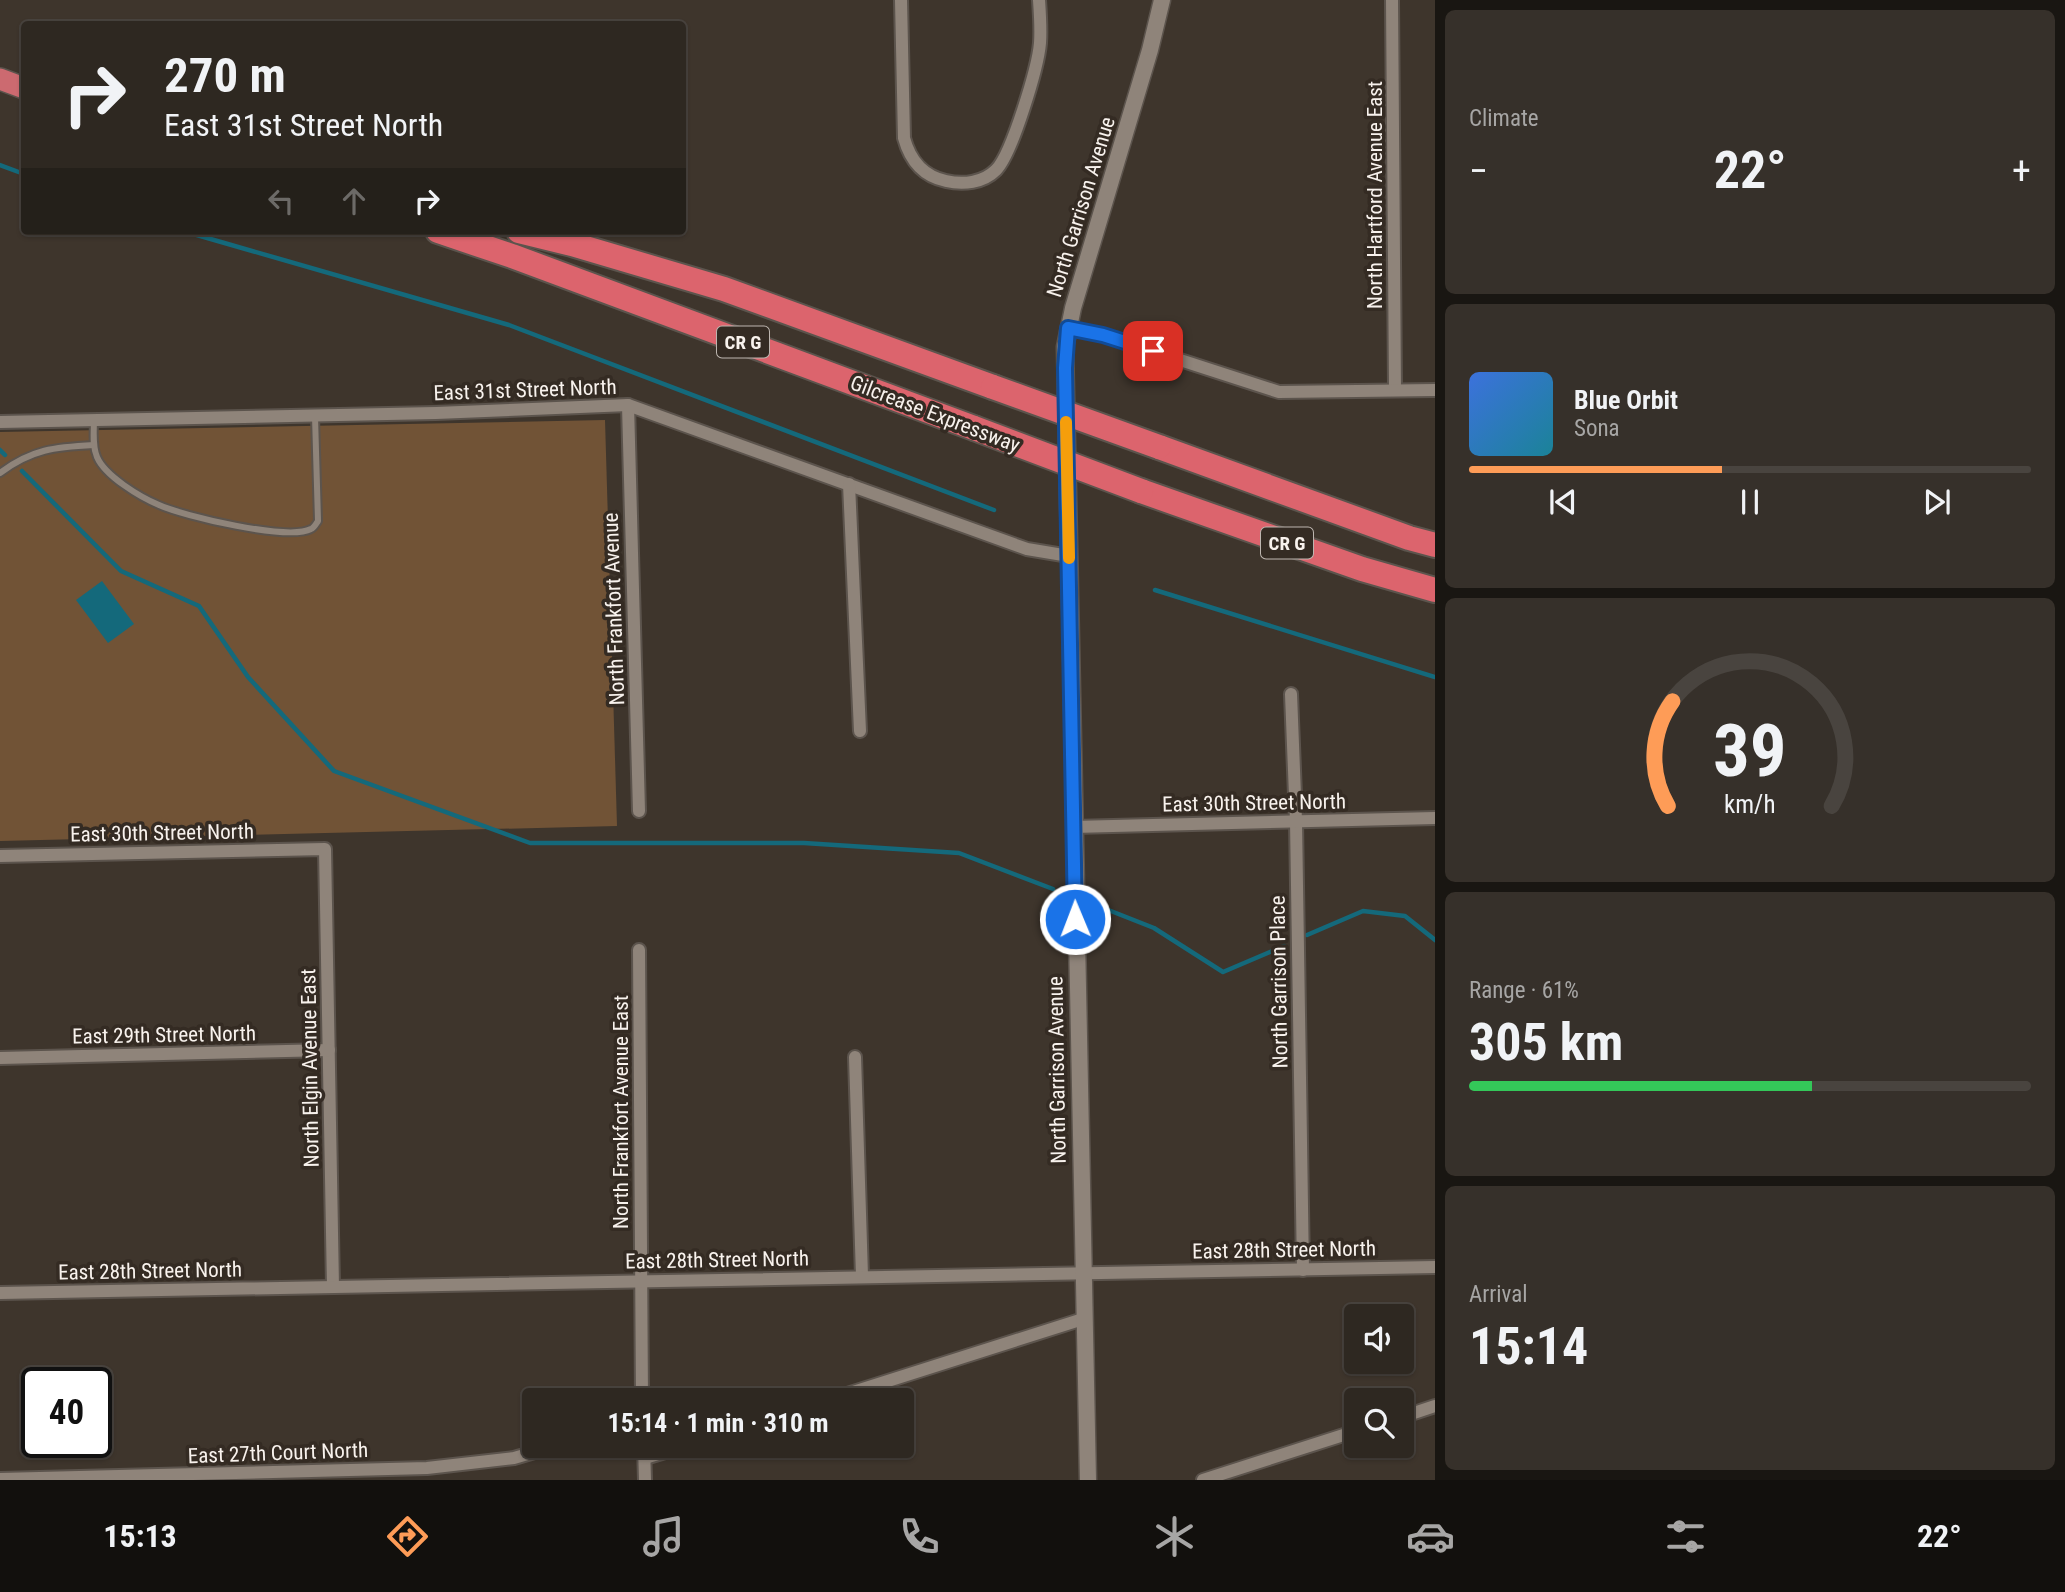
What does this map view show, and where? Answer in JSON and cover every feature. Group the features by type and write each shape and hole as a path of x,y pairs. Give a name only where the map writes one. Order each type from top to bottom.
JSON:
{"highway":[{"path":"0,79 21,87"},
{"name":"Gilcrease Expressway","path":"450,235 1141,491 1362,569 1435,590"},
{"name":"CR G","path":"535,235 724,289"},
{"name":"Gilcrease Expressway","path":"724,289 1409,538 1435,545"}],"street":[{"path":"901,0 904,138 908,152 925,173 956,183 983,179 995,171 1012,144 1040,44 1039,0"},
{"name":"North Garrison Avenue","path":"1088,1480 1065,368 1068,328 1150,50 1162,0"},
{"name":"North Hartford Avenue East","path":"1392,0 1395,390"},
{"path":"1068,328 1103,335 1279,392 1435,390"},
{"name":"East 31st Street North","path":"0,422 315,416 628,405 1027,549 1069,556"},
{"name":"North Frankfort Avenue","path":"628,405 639,811"},
{"path":"849,484 860,731"},
{"name":"North Garrison Place","path":"1291,694 1296,821 1303,1270"},
{"name":"East 30th Street North","path":"1073,827 1435,818"},
{"name":"East 30th Street North","path":"0,856 325,849"},
{"name":"North Elgin Avenue East","path":"325,849 334,1287"},
{"name":"North Frankfort Avenue East","path":"639,950 642,1388"},
{"name":"East 29th Street North","path":"0,1058 329,1050"},
{"path":"855,1057 862,1276"},
{"name":"East 28th Street North","path":"0,1293 1435,1267"},
{"path":"866,1388 1083,1319"},
{"path":"1414,1413 1435,1406"},
{"path":"1203,1480 1344,1435"},
{"name":"East 27th Court North","path":"0,1479 427,1468 522,1456"},
{"path":"644,1458 645,1480"}],"lane":[{"name":"Gilcrease Expressway","path":"588,240 724,289"},
{"path":"94,419 97,457 107,470 128,488 160,506 251,529 303,531 312,529 318,521 315,416"},
{"path":"0,473 33,452 94,445"}],"shaded area":[{"path":"605,420 617,826 0,841 0,432"}],"water":[{"path":"102,581 134,624 108,643 76,600"}],"waterway":[{"path":"0,165 21,173"},
{"path":"197,235 509,325 994,510"},
{"path":"0,450 5,455"},
{"path":"22,471 121,571 199,606 248,677 334,771 530,843 804,843 959,853 1053,889"},
{"path":"1155,590 1435,677"},
{"path":"1088,902 1154,928 1223,972 1284,946"},
{"path":"1307,935 1363,911 1405,916 1435,940"}],"slow traffic":[{"path":"1066,422 1069,558"}],"route":[{"path":"1075,919 1065,368 1068,328 1103,335 1153,351"}]}
